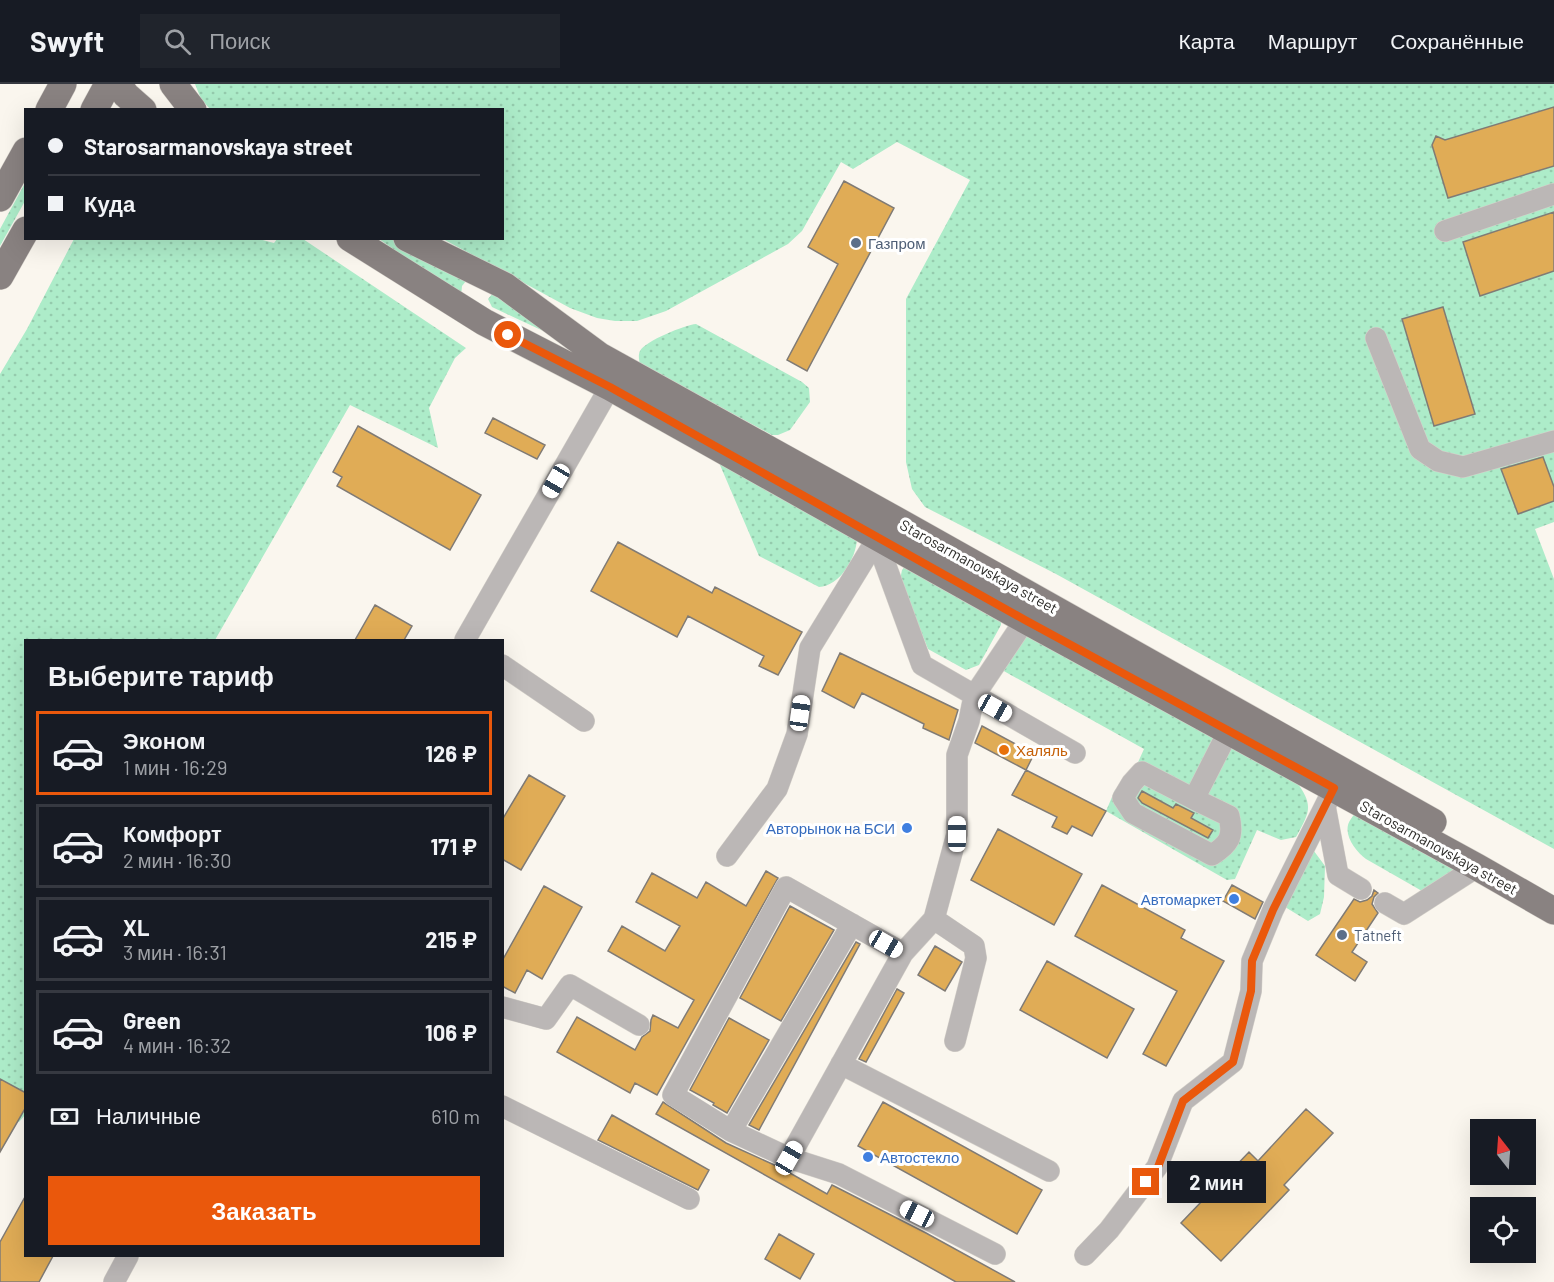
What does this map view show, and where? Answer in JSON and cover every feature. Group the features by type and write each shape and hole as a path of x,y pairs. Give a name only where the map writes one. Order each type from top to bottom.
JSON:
{"main road":[{"path":"44,108 51,84"},
{"path":"50,108 63,84"},
{"path":"94,108 108,84"},
{"path":"118,84 141,108"},
{"path":"173,84 191,108"},
{"path":"0,198 24,156"},
{"path":"0,276 24,234"},
{"name":"Starosarmanovskaya street","path":"353,240 484,322 610,387 1025,620 1229,730 1330,797 1478,867 1554,911"},
{"name":"Starosarmanovskaya street","path":"412,240 505,286 600,356 1554,890"},
{"path":"484,322 477,310 478,296 483,291 505,286"}],"street":[{"path":"1445,231 1554,195"},
{"path":"1376,338 1420,450 1438,461 1463,467 1554,441"},
{"path":"466,639 610,387"},
{"path":"878,537 883,558 922,665 1075,753"},
{"path":"727,856 777,789 797,734 810,648 878,537"},
{"path":"789,1158 903,953 934,919 957,834 957,755 969,721 974,696 1025,620"},
{"path":"504,666 584,721"},
{"path":"1194,799 1229,730"},
{"path":"1142,772 1194,799 1229,816 1232,829 1226,847 1212,855 1133,813 1123,798 1142,772"},
{"path":"1330,797 1338,875 1361,889"},
{"path":"1085,1255 1110,1230 1158,1167 1183,1101 1233,1062 1251,991 1252,961 1273,910 1330,797"},
{"path":"1385,903 1404,914 1478,867"},
{"path":"903,953 786,887 673,1095 731,1131 789,1158 839,1174 995,1254"},
{"path":"934,919 974,946 976,958 955,1041"},
{"path":"731,1131 852,924"},
{"path":"504,1008 546,1019 570,985 639,1025"},
{"path":"842,1064 1049,1170"},
{"path":"504,1107 689,1199"},
{"path":"114,1282 127,1257"}],"green space":[{"path":"195,84 1554,84 1554,522 1535,529 1554,579 1554,849 1056,574 925,507 912,489 906,462 906,299 970,180 897,142 853,169 841,162 802,231 788,244 666,311 637,321 615,321 597,318 570,308 445,240 504,240 504,108 209,108 201,99"},
{"path":"24,185 24,203 0,246 0,229"},
{"path":"73,240 263,240 274,243 276,240 304,240 466,348 455,358 429,408 438,448 350,405 216,639 24,639 24,1116 19,1122 0,1111 0,374 27,329"},
{"path":"380,240 398,240 466,281 462,286 461,297"},
{"path":"493,293 586,351 492,307 488,299"},
{"path":"696,324 809,388 810,402 790,430 772,435 640,364 639,356 643,347 675,330"},
{"path":"717,458 857,539 854,554 846,570 834,582 819,587 759,556"},
{"path":"908,563 1001,619 1001,625 979,665 966,670 928,649 900,580 902,570"},
{"path":"1028,632 1296,781 1306,797 1308,809 1296,837 1281,840 1257,830 1235,879 1227,880 1106,811 1115,790 1125,783 1135,769 1144,749 1002,670"},
{"path":"1356,812 1457,863 1449,876 1422,891 1366,859 1356,849 1348,835 1348,825"},
{"path":"1311,847 1325,866 1324,897 1320,914 1308,921 1285,907"}],"building":[{"path":"1554,107 1554,166 1448,198 1432,145 1436,136 1445,140"},
{"path":"844,181 894,208 807,371 787,360 838,264 808,247"},
{"path":"1554,212 1554,271 1480,296 1463,242"},
{"path":"1443,307 1475,414 1434,426 1402,319"},
{"path":"493,418 545,445 537,459 485,433"},
{"path":"358,426 481,495 450,550 337,486 342,477 333,472"},
{"path":"1543,457 1554,487 1554,501 1518,514 1501,469"},
{"path":"618,542 712,593 715,587 802,632 778,675 759,666 764,656 688,616 677,637 591,591"},
{"path":"375,605 412,626 405,639 356,639"},
{"path":"840,653 958,710 949,740 923,728 924,724 862,693 854,708 822,691"},
{"path":"982,726 1034,754 1026,770 975,743"},
{"path":"1026,770 1106,811 1092,836 1072,826 1067,834 1052,827 1057,817 1012,795"},
{"path":"529,775 565,796 521,870 504,860 504,817"},
{"path":"1142,791 1173,808 1176,804 1194,813 1191,818 1213,830 1208,838 1142,803 1138,798"},
{"path":"998,829 1082,874 1054,925 971,880"},
{"path":"766,871 778,878 657,1095 635,1083 630,1093 557,1052 577,1017 635,1050 642,1037 650,1031 653,1015 678,1028 694,1000 608,951 622,926 665,951 680,926 636,902 652,873 697,898 706,882 746,906"},
{"path":"1102,885 1185,930 1181,938 1224,961 1166,1066 1143,1054 1177,991 1075,936"},
{"path":"1232,885 1263,902 1255,919 1223,901"},
{"path":"544,886 582,907 542,979 527,970 515,993 504,987 504,957"},
{"path":"1374,890 1378,893 1372,904 1378,913 1352,952 1367,962 1355,981 1316,955 1354,899 1360,902 1367,900 1372,896"},
{"path":"790,906 834,930 781,1021 740,998"},
{"path":"856,942 860,944 759,1130 749,1125"},
{"path":"935,946 962,962 945,991 918,975"},
{"path":"1047,961 1134,1009 1107,1058 1020,1010"},
{"path":"897,989 904,993 866,1062 859,1059"},
{"path":"729,1018 769,1040 727,1113 690,1090"},
{"path":"0,1079 24,1092 24,1110 0,1152"},
{"path":"663,1102 726,1143 781,1168 827,1194 832,1185 1015,1282 956,1282 656,1114"},
{"path":"883,1102 1042,1190 1017,1234 858,1146"},
{"path":"1306,1109 1333,1133 1284,1185 1289,1190 1221,1261 1181,1223 1249,1152 1258,1161"},
{"path":"612,1115 709,1170 698,1190 598,1140"},
{"path":"24,1199 24,1257 52,1257 39,1282 0,1282 0,1242"},
{"path":"779,1234 814,1254 800,1279 765,1259"}],"place":[{"name":"Газпром","path":"856,243"},
{"name":"Халяль","path":"1004,750"},
{"name":"Авторынок на БСИ","path":"907,828"},
{"name":"Автомаркет","path":"1234,899"},
{"name":"Tatneft","path":"1342,935"},
{"name":"Автостекло","path":"868,1157"}],"route":[{"path":"508,335 610,387 1025,620 1334,788 1273,910 1252,961 1251,991 1233,1062 1183,1101 1158,1167 1146,1182"}]}
